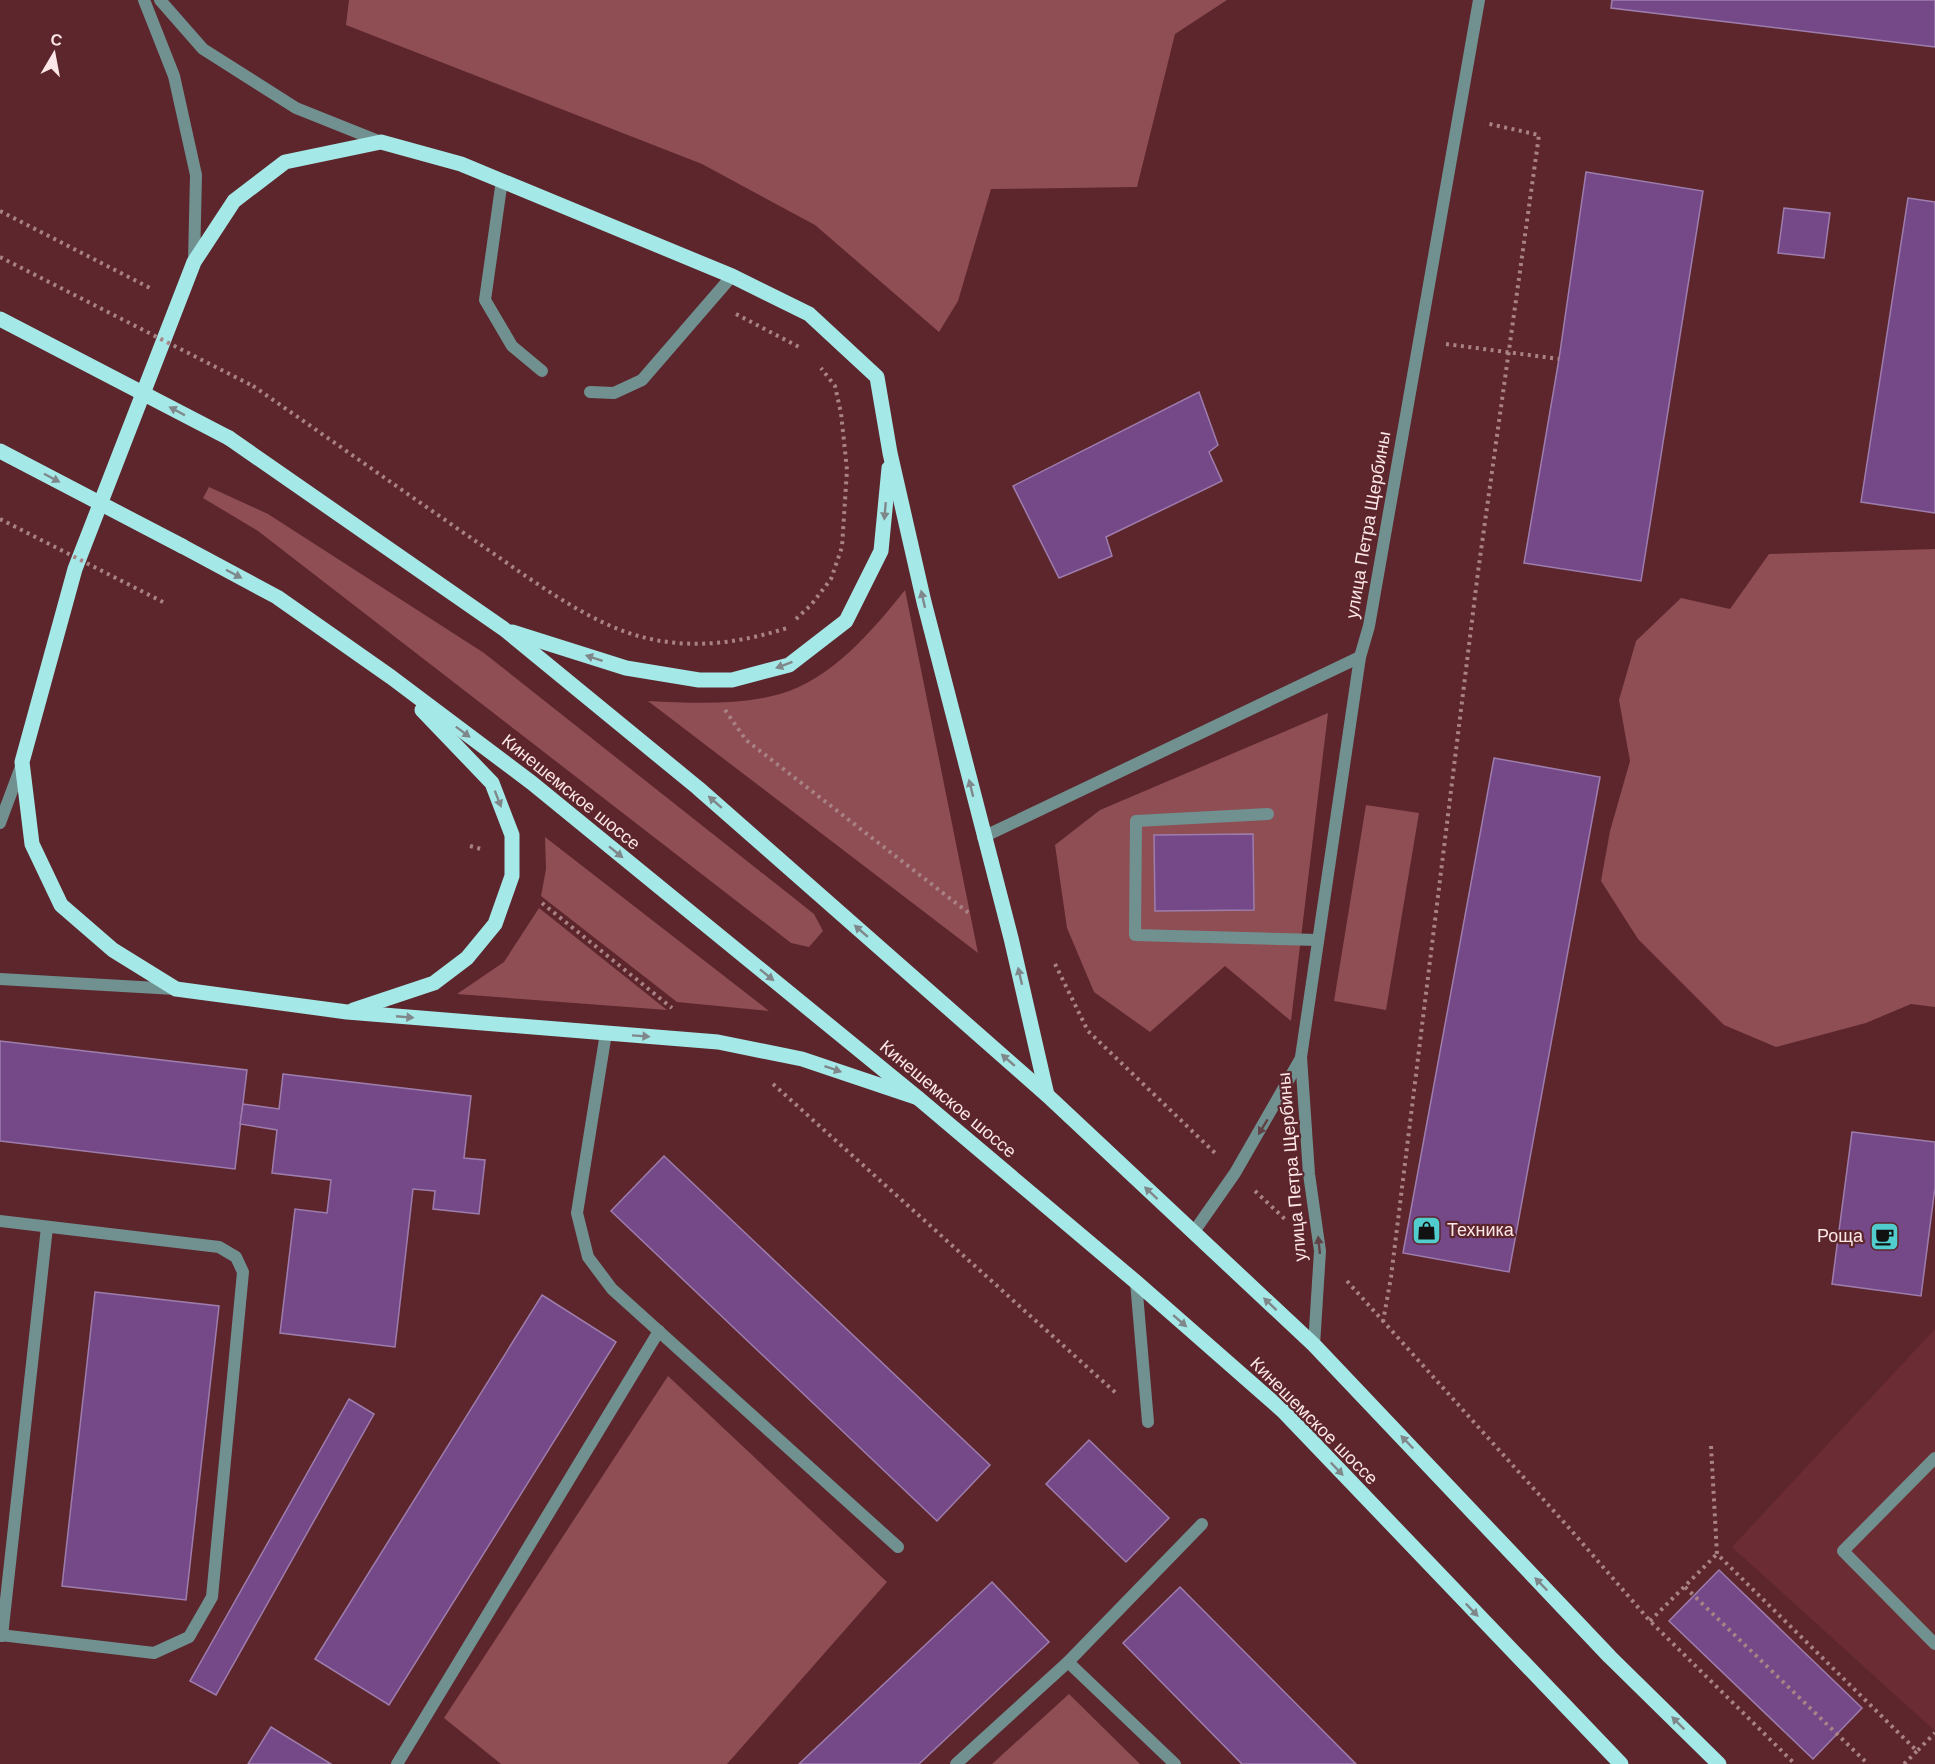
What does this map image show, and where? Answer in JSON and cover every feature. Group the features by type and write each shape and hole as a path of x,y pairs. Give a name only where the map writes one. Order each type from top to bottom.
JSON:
{"main road":[{"path":"918,1098 802,1059 718,1042 347,1012 176,989 112,950 61,905 32,844 22,762 75,568 194,262 234,201 285,162 381,142 460,164 732,276 809,314 877,377 890,453 924,602 1011,938 1047,1095"},
{"path":"0,319 229,438 504,629 698,788 1047,1095 1314,1345 1610,1657 1719,1764"},
{"name":"Кинешемское шоссе","path":"0,451 277,597 391,677 532,783 918,1098 1136,1282 1283,1411 1621,1764"},
{"path":"504,629 626,668 699,680 732,680 789,664 846,621 881,551 890,453"},
{"path":"347,1012 434,983 467,958 495,924 512,876 512,835 492,783 391,677"}],"street":[{"path":"144,0 174,76 196,175 194,262"},
{"path":"160,0 203,49 296,108 381,142"},
{"name":"улица Петра Щербины","path":"1314,1345 1320,1251 1309,1174 1301,1057 1360,657 1369,626 1479,0"},
{"path":"502,180 485,300 512,346 542,370"},
{"path":"590,392 614,393 642,380 732,276"},
{"path":"983,837 1360,657"},
{"path":"0,823 22,762"},
{"path":"1268,814 1136,821 1136,935 1318,940"},
{"path":"0,979 176,989"},
{"path":"606,1033 577,1213 588,1257 612,1289 898,1547"},
{"name":"улица Петра Щербины","path":"1193,1233 1235,1173 1301,1057"},
{"path":"0,1221 219,1247 236,1257 243,1272 212,1597 189,1637 154,1653 1,1636 47,1227"},
{"path":"1136,1282 1148,1422"},
{"path":"400,1763 659,1331"},
{"path":"1935,1458 1843,1551 1935,1644"},
{"path":"956,1764 1068,1662 1202,1524"},
{"path":"1068,1662 1175,1764"}],"path":[{"path":"1383,1322 1539,135 1458,117"},
{"path":"0,211 150,288"},
{"path":"0,256 253,386 523,574 598,620 626,632 670,642 710,644 750,640 787,628 811,605 831,579 842,547 847,470 835,386 815,361"},
{"path":"709,300 808,352"},
{"path":"1419,341 1559,359"},
{"path":"0,519 165,603"},
{"path":"719,702 746,740 970,914"},
{"path":"470,846 482,849"},
{"path":"542,903 675,1010"},
{"path":"1055,964 1088,1031 1235,1173 1320,1251 1650,1621 1795,1764"},
{"path":"770,1082 1148,1422"},
{"path":"1711,1446 1717,1554 1917,1750"},
{"path":"1650,1621 1717,1554"},
{"path":"1685,1587 1868,1764"},
{"path":"1904,1764 1935,1733"}],"shaded area":[{"path":"349,0 1227,0 1175,34 1137,187 991,189 958,301 939,332 815,225 702,164 346,25"},
{"path":"209,487 268,514 484,653 814,914 823,931 809,947 791,943 258,531 203,498"},
{"path":"1935,549 1935,1007 1911,1004 1866,1023 1776,1047 1724,1025 1638,939 1601,881 1610,831 1630,761 1619,700 1636,641 1681,598 1730,609 1769,554"},
{"path":"905,590 978,953 648,701 731,702 764,698 799,687 834,665 850,651 880,621"},
{"path":"1328,713 1291,1021 1225,966 1150,1032 1094,992 1067,928 1055,845 1100,810"},
{"path":"1366,805 1419,813 1386,1010 1334,1001"},
{"path":"545,837 769,1011 677,1002 541,896 546,869"},
{"path":"539,908 667,1010 457,994 504,962"},
{"path":"1935,1329 1935,1731 1732,1547"},
{"path":"668,1376 887,1582 727,1764 501,1764 444,1718"},
{"path":"1069,1694 1140,1764 992,1764"}],"building":[{"path":"1612,0 1935,0 1935,47 1611,8"},
{"path":"1586,172 1703,191 1641,581 1524,563 1559,359"},
{"path":"1908,198 1935,202 1935,513 1861,502"},
{"path":"1784,208 1830,213 1824,258 1778,253"},
{"path":"1199,392 1218,445 1209,452 1222,481 1106,537 1112,556 1059,578 1013,486"},
{"path":"1494,758 1600,777 1509,1272 1403,1253"},
{"path":"1253,834 1254,910 1155,911 1154,835"},
{"path":"0,1041 247,1070 235,1169 0,1141"},
{"path":"283,1074 471,1096 464,1158 485,1160 479,1214 433,1209 435,1191 413,1189 395,1347 280,1333 295,1209 327,1213 331,1180 272,1173 277,1130 240,1124 243,1104 279,1109"},
{"name":"Роща","path":"1852,1132 1935,1142 1935,1187 1921,1296 1832,1284"},
{"path":"664,1156 990,1465 937,1521 611,1211"},
{"path":"95,1292 219,1306 186,1600 62,1586"},
{"path":"542,1295 616,1342 389,1705 315,1659"},
{"path":"349,1399 374,1414 216,1695 190,1681"},
{"path":"1089,1440 1169,1518 1126,1562 1046,1484"},
{"path":"1719,1570 1862,1708 1813,1759 1669,1621"},
{"path":"992,1582 1049,1642 919,1764 799,1764"},
{"path":"1180,1587 1356,1764 1242,1764 1123,1643"},
{"path":"271,1727 331,1764 248,1764"}],"place":[{"name":"Техника","path":"1426,1230"},
{"name":"Роща","path":"1884,1236"}]}
